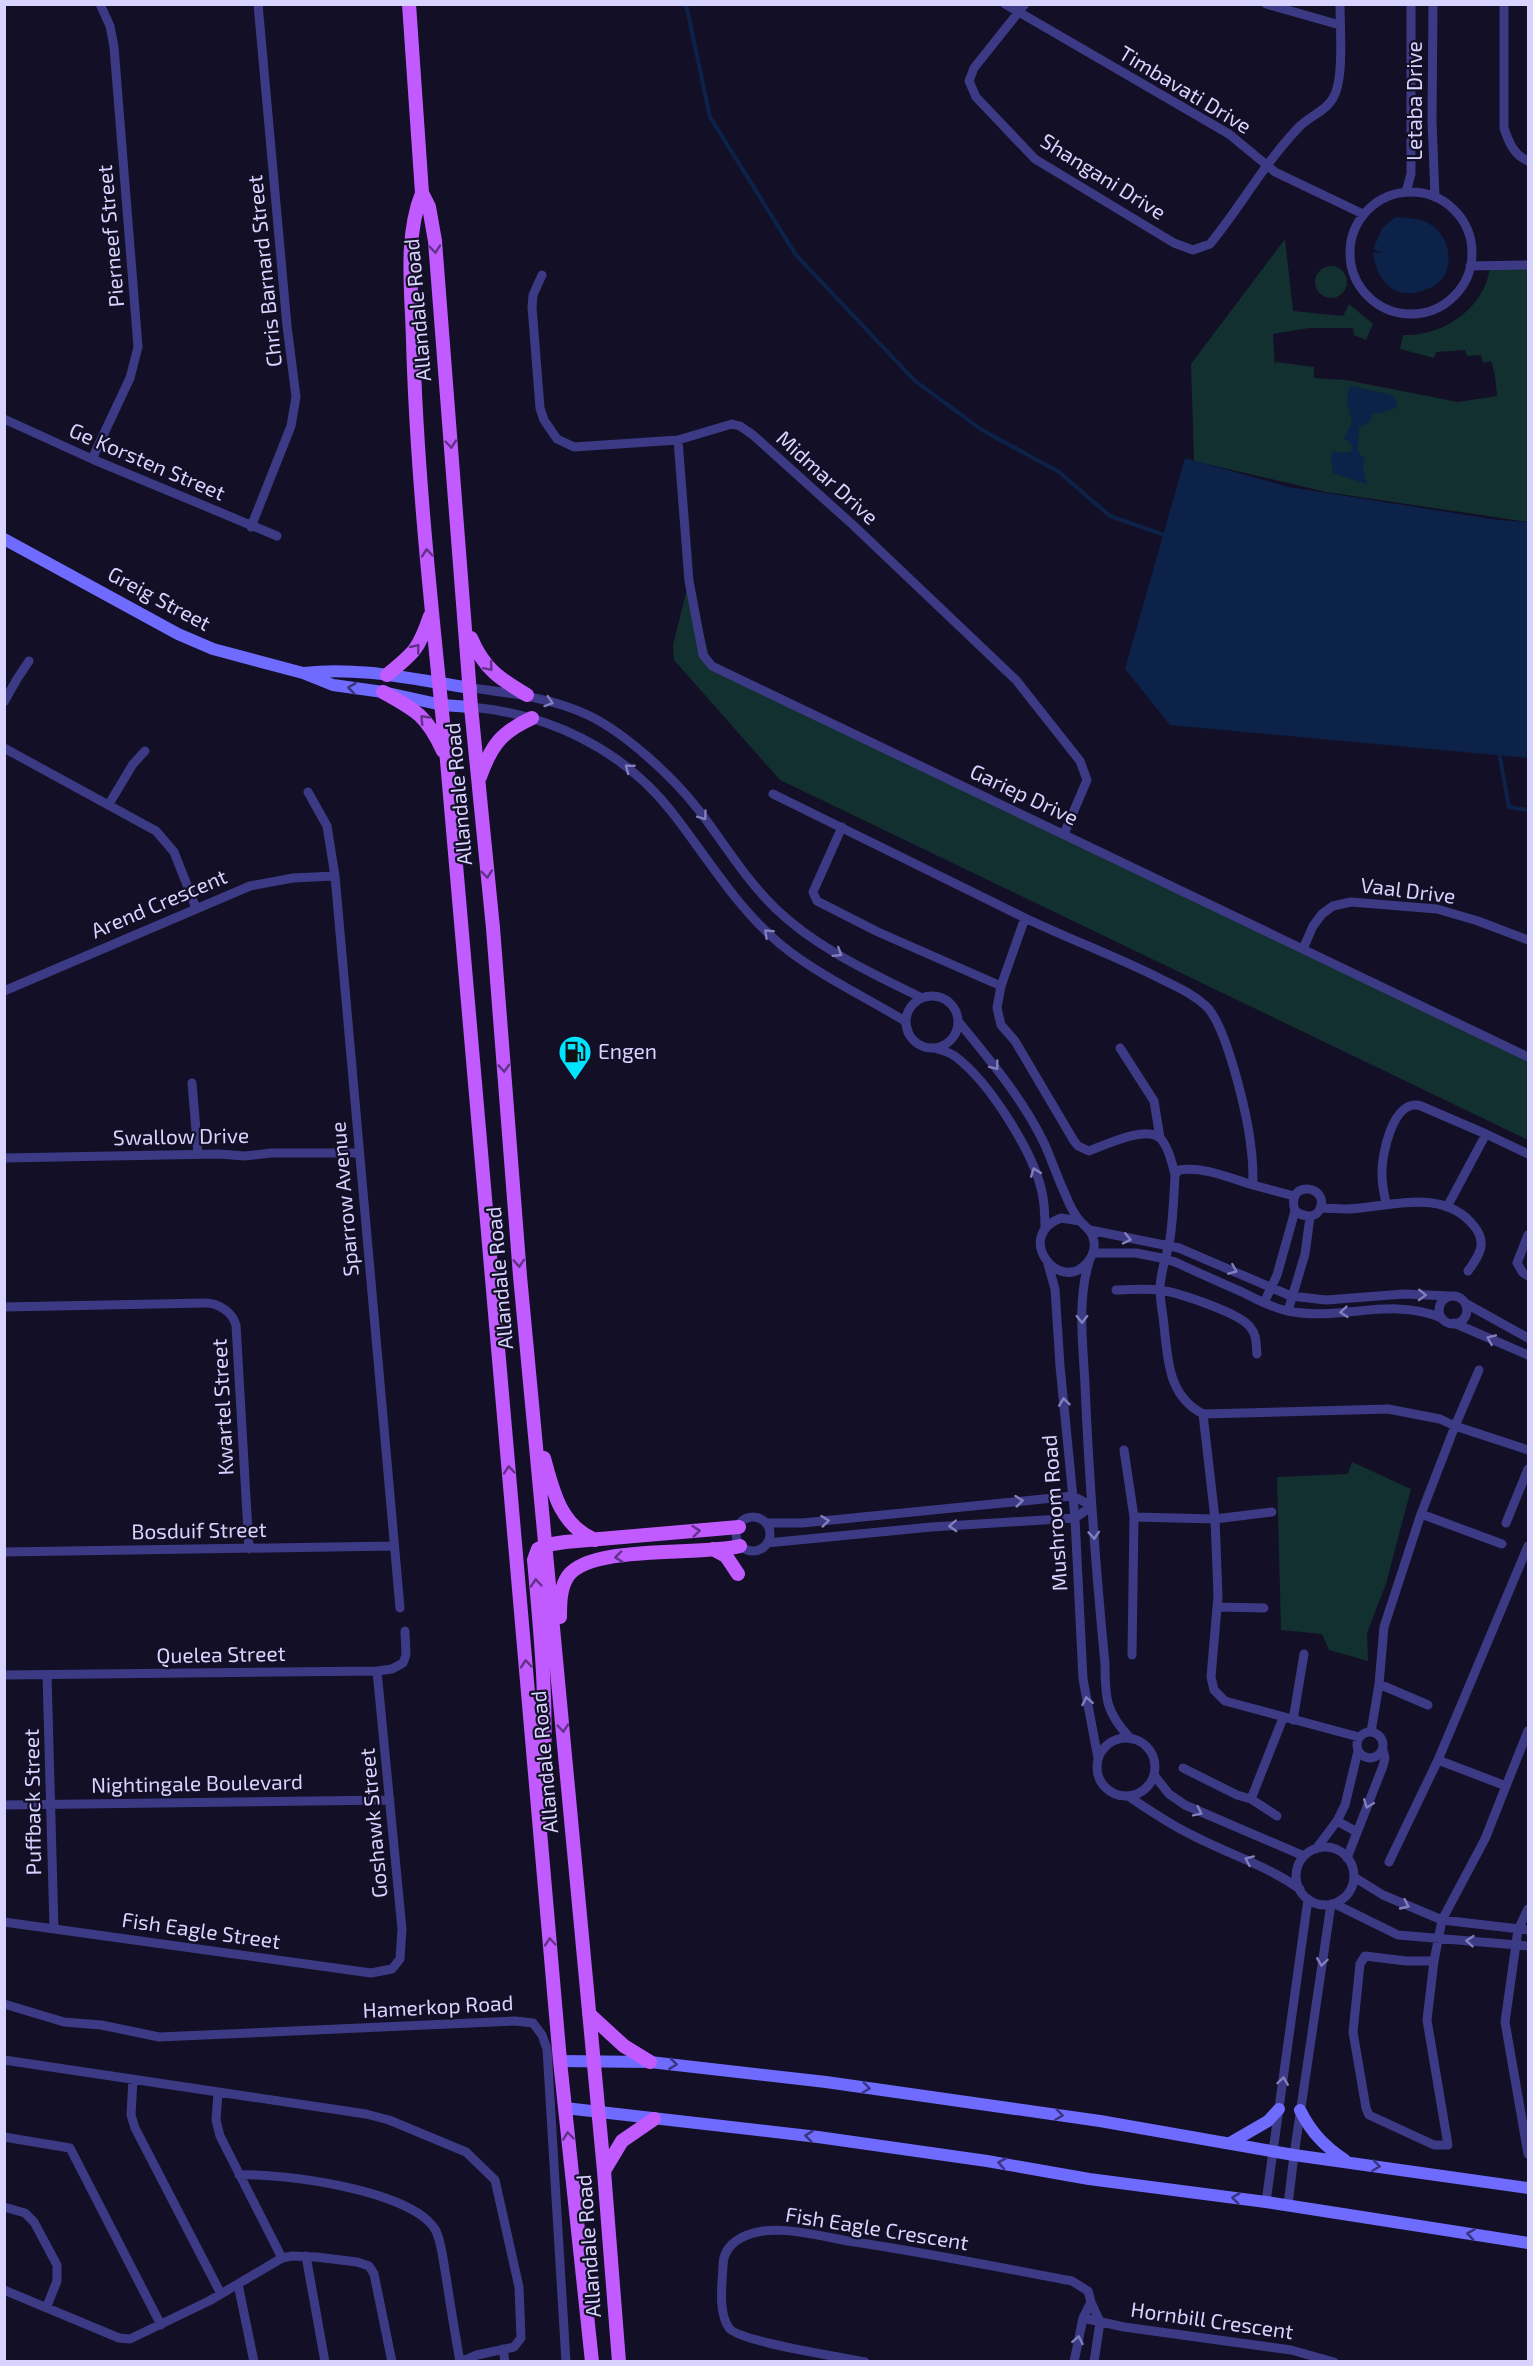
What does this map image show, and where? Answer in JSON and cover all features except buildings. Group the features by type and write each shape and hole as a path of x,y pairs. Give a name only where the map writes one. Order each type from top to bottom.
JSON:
{"main road":[{"name":"Allandale Road","path":"409,4 422,193 429,207 435,241 471,706 534,1424 604,2171 619,2361"},
{"name":"Allandale Road","path":"422,193 417,206 411,255 416,423 560,2061 592,2361"},
{"path":"387,675 421,643 431,611"},
{"path":"466,626 477,653 488,668 500,679 527,695"},
{"path":"383,692 415,710 432,728 447,761"},
{"path":"479,779 486,759 502,736 532,718"},
{"path":"534,1424 556,1501 562,1512 578,1531 598,1541"},
{"path":"540,1830 546,1746 544,1668 534,1560 538,1549 546,1545 739,1527"},
{"path":"559,1684 560,1602 562,1587 568,1575 594,1560 740,1546"},
{"path":"713,1549 726,1556 738,1574"},
{"path":"589,2014 615,2039 650,2062"},
{"path":"604,2171 622,2141 654,2119"}],"street":[{"name":"Pierneef Street","path":"92,459 130,378 138,347 114,47 110,26 100,4"},
{"name":"Chris Barnard Street","path":"251,526 291,426 296,397 287,326 258,4"},
{"name":"Timbavati Drive","path":"1005,4 1022,9 1228,134 1266,166 1363,214"},
{"path":"1266,4 1340,25"},
{"path":"1266,166 1299,126 1334,97 1339,74 1340,4"},
{"name":"Letaba Drive","path":"1406,192 1411,164 1411,4"},
{"name":"Letaba Drive","path":"1433,4 1432,121 1435,197"},
{"path":"1504,4 1504,128 1515,153 1528,161"},
{"name":"Shangani Drive","path":"1022,9 974,68 969,81 972,91 982,105 1028,154 1041,164 1174,243 1193,250 1210,244 1266,166"},
{"path":"1406,192 1435,197 1447,204 1465,226 1472,253 1470,266 1462,286 1447,302 1427,312 1405,314 1384,308 1366,295 1354,277 1350,255 1353,233 1363,214 1375,203 1406,192"},
{"path":"1470,266 1528,265"},
{"name":"Midmar Drive","path":"542,275 533,295 532,307 540,408 544,420 557,439 574,447 678,440 727,424 740,426 753,435 853,525 1016,680 1049,720 1086,772 1087,785 1064,834"},
{"name":"Ge Korsten Street","path":"4,419 92,459 277,536"},
{"name":"Gariep Drive","path":"678,440 689,581 701,648 706,661 721,671 1528,1057"},
{"name":"Greig Street","path":"4,538 196,642 230,655 303,674 333,686 383,692 442,705 471,706"},
{"path":"4,702 29,661"},
{"name":"Greig Street","path":"303,674 332,670 387,675 471,688"},
{"path":"471,688 527,695 590,716 645,753 695,806 743,872 776,909 799,928 840,954 922,998"},
{"path":"471,706 532,718 576,735 603,749 630,769 659,796 734,897 771,936 810,965 905,1021 908,1031 911,1037 921,1045 953,1055 969,1068 1008,1118 1032,1164 1042,1190 1045,1229 1040,1247 1048,1264 1059,1271 1079,1270 1091,1257 1094,1241 1090,1230 1080,1221 1070,1205 1045,1144 1024,1108 999,1071 958,1021 954,1007 943,998 936,996 922,998 909,1011 906,1024 908,1031"},
{"path":"4,747 147,824 165,839 174,852 196,908"},
{"path":"109,804 133,765 145,751"},
{"name":"Sparrow Avenue","path":"308,792 327,826 335,876 400,1608"},
{"path":"773,794 1068,939 1126,961 1193,996 1208,1008 1218,1023 1243,1108 1251,1148 1253,1185"},
{"path":"842,826 813,892 817,902 878,932 1000,986"},
{"name":"Arend Crescent","path":"4,991 196,908 265,881 335,876"},
{"name":"Vaal Drive","path":"1303,949 1313,926 1322,914 1334,906 1351,902 1437,909 1478,921 1528,940"},
{"path":"1025,918 1000,986 997,1008 1001,1025 1015,1041 1078,1146 1089,1151 1141,1133 1152,1133 1160,1138"},
{"path":"934,1048 947,1044 952,1039 956,1034 958,1021"},
{"path":"1120,1048 1154,1101 1160,1138 1167,1150 1175,1175 1170,1241 1160,1290 1172,1381 1179,1394 1193,1409 1203,1414 1388,1409 1440,1419 1528,1450"},
{"path":"192,1083 198,1154"},
{"path":"1386,1203 1382,1176 1385,1146 1398,1115 1404,1108 1416,1104 1528,1154"},
{"path":"1447,1207 1486,1134"},
{"name":"Swallow Drive","path":"4,1158 359,1153"},
{"path":"1175,1175 1179,1170 1187,1169 1223,1175 1294,1196"},
{"path":"1264,1303 1271,1288 1295,1211 1294,1196 1300,1190 1308,1188 1316,1192 1321,1199 1320,1208 1310,1217 1302,1216 1295,1211"},
{"path":"1320,1208 1349,1209 1386,1203 1420,1202 1447,1207 1468,1218 1481,1236 1480,1253 1468,1271"},
{"path":"1287,1311 1305,1254 1310,1217"},
{"path":"1045,1229 1049,1224 1061,1218 1080,1221"},
{"path":"1090,1230 1179,1248 1291,1296 1334,1300 1404,1294 1459,1297 1465,1304 1528,1338"},
{"path":"1528,1235 1517,1263 1523,1273 1528,1276"},
{"path":"1091,1257 1136,1253 1161,1258 1287,1311 1322,1314 1406,1308 1425,1311 1528,1355"},
{"name":"Mushroom Road","path":"1091,1257 1084,1278 1082,1316 1092,1506 1106,1698 1113,1719 1131,1739 1143,1744 1152,1755 1154,1775 1169,1794 1185,1805 1304,1856"},
{"name":"Mushroom Road","path":"1048,1264 1055,1289 1075,1518 1083,1679 1098,1758 1098,1773 1104,1785 1115,1794 1128,1796 1190,1835 1255,1863 1299,1889"},
{"path":"1116,1290 1160,1290 1215,1306 1244,1320 1256,1336 1257,1354"},
{"path":"1442,1318 1440,1305 1450,1296"},
{"name":"Kwartel Street","path":"4,1307 205,1303 218,1305 231,1315 236,1325 249,1549"},
{"path":"1454,1323 1459,1322 1466,1314 1465,1304"},
{"path":"1371,1732 1379,1684 1384,1627 1421,1514 1479,1370"},
{"path":"1203,1414 1215,1519 1217,1607 1212,1677 1214,1690 1225,1701 1359,1737"},
{"path":"1124,1450 1134,1517 1132,1655"},
{"path":"1506,1523 1528,1469"},
{"path":"1072,1496 1092,1506 1075,1518 931,1527 768,1543 759,1550 753,1551 740,1546 737,1537 742,1522 752,1517 766,1523 802,1523 1072,1496"},
{"path":"1134,1517 1215,1519 1272,1512"},
{"path":"1421,1514 1502,1544"},
{"path":"766,1523 770,1533 768,1543"},
{"name":"Bosduif Street","path":"4,1552 394,1546"},
{"path":"1389,1862 1438,1760 1528,1546"},
{"path":"1217,1607 1264,1608"},
{"name":"Quelea Street","path":"4,1676 377,1671 392,1669 404,1663 405,1631"},
{"path":"1251,1798 1288,1719 1304,1654"},
{"name":"Goshawk Street","path":"377,1671 402,1946 400,1959 392,1969"},
{"name":"Puffback Street","path":"47,1675 54,1928"},
{"path":"1379,1684 1428,1705"},
{"path":"1434,1961 1406,1961 1365,1956 1360,1964 1353,2032 1366,2108 1370,2115 1434,2145 1448,2145 1427,2020 1434,1961 1442,1920 1485,1839 1528,1731"},
{"path":"1316,1849 1329,1848 1342,1853 1347,1858 1354,1877 1350,1890 1341,1900 1333,1904 1321,1905 1308,1899 1299,1889 1297,1875 1304,1856 1316,1849 1337,1821 1345,1805 1358,1751 1359,1737 1371,1732 1382,1738 1385,1758 1347,1858"},
{"path":"1098,1758 1105,1747 1111,1743 1124,1738 1131,1739"},
{"path":"1358,1751 1364,1757 1373,1758 1383,1750"},
{"path":"1438,1760 1506,1785"},
{"path":"1183,1768 1237,1795 1251,1798 1277,1816"},
{"path":"1128,1796 1142,1792 1154,1775"},
{"name":"Nightingale Boulevard","path":"4,1805 390,1800"},
{"path":"1337,1821 1357,1832"},
{"path":"1354,1877 1383,1895 1442,1920 1528,1930"},
{"path":"1266,2202 1308,1899"},
{"path":"1333,1904 1398,1935 1528,1946"},
{"path":"1288,2205 1300,2110 1333,1904"},
{"path":"1528,1909 1518,1930 1505,2022 1528,2154"},
{"name":"Fish Eagle Street","path":"4,1922 371,1973 392,1969"},
{"name":"Hamerkop Road","path":"4,2004 64,2022 101,2025 159,2037 526,2020 533,2023 542,2035 547,2049 566,2361"},
{"path":"4,2060 377,2117 456,2148 477,2161 490,2173 497,2186 519,2287 521,2338 516,2345 460,2361 441,2246 437,2234 423,2216 402,2205 363,2191 285,2177 239,2175"},
{"path":"560,2061 650,2062 826,2082 1100,2121 1294,2155 1528,2188"},
{"path":"133,2079 131,2115 135,2128 221,2294"},
{"path":"218,2093 216,2120 218,2130 282,2258"},
{"path":"565,2108 818,2137 987,2161 1089,2179 1288,2205 1528,2243"},
{"path":"1230,2144 1268,2121 1279,2109"},
{"path":"1300,2110 1308,2127 1319,2140 1348,2162"},
{"path":"4,2137 70,2148 161,2325"},
{"path":"4,2206 25,2213 34,2222 57,2265 57,2281 47,2306"},
{"name":"Fish Eagle Crescent","path":"865,2361 751,2339 733,2332 726,2322 723,2309 723,2263 728,2248 736,2240 747,2235 781,2230 1072,2280 1086,2288 1100,2322"},
{"path":"306,2256 325,2361"},
{"path":"4,2290 124,2339 161,2325 221,2294 282,2258 306,2256 348,2260 369,2266 375,2278 392,2361"},
{"path":"238,2284 254,2361"},
{"path":"1074,2361 1083,2318 1091,2302"},
{"name":"Hornbill Crescent","path":"1083,2318 1291,2350 1334,2361"},
{"path":"1094,2361 1100,2322"},
{"path":"503,2349 505,2361"}],"green space":[{"path":"1285,239 1293,311 1343,316 1349,304 1373,324 1366,340 1354,335 1353,328 1309,328 1273,334 1275,366 1276,362 1314,367 1314,378 1346,380 1458,402 1497,396 1491,361 1483,363 1481,355 1467,356 1465,350 1436,352 1434,358 1400,349 1403,335 1432,331 1460,317 1480,295 1487,281 1490,266 1528,265 1528,522 1326,492 1194,461 1191,364"},
{"path":"1331,266 1342,271 1347,282 1342,293 1331,298 1320,293 1315,282 1320,271"},
{"path":"689,581 712,666 1528,1056 1528,1140 780,780 674,660 673,645"},
{"path":"1352,1462 1411,1489 1386,1584 1367,1633 1368,1661 1329,1650 1322,1634 1281,1630 1277,1477 1348,1474"}],"water":[{"path":"1396,217 1417,219 1428,223 1445,240 1449,256 1446,272 1438,283 1422,291 1403,293 1395,290 1382,279 1378,271 1373,252 1383,253 1373,249 1383,227"},
{"path":"1352,386 1391,395 1397,401 1396,408 1381,413 1372,413 1370,422 1359,427 1358,451 1365,460 1363,468 1367,484 1333,473 1331,457 1333,451 1351,452 1353,446 1344,438 1352,423 1347,401 1349,388"},
{"path":"1185,458 1289,487 1498,520 1528,522 1528,758 1170,725 1125,669"}],"waterway":[{"path":"686,4 710,117 796,255 915,381 982,430 1059,472 1110,516 1167,536"},
{"path":"1499,752 1509,807 1528,810"}],"place":[{"name":"Engen","path":"575,1081"}]}
